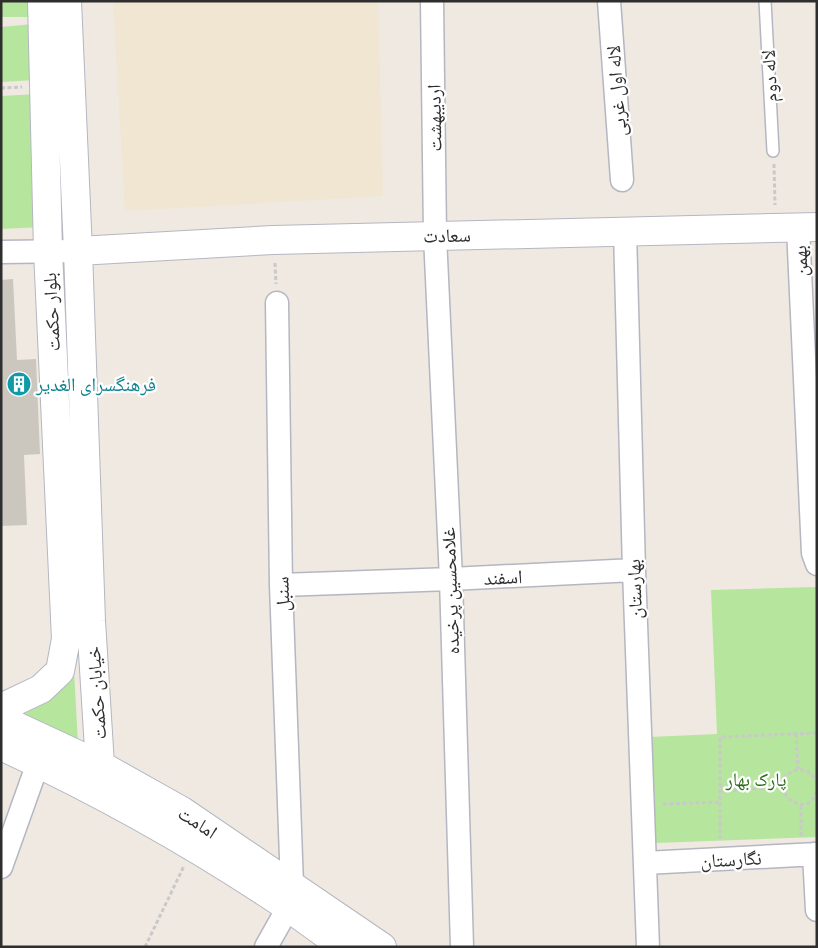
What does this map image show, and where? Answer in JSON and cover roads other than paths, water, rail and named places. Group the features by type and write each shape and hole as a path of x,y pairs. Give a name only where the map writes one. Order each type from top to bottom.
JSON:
{"street":[{"name":"بلوار حکمت","path":"1,708 41,689 60,671 66,639 48,252 42,1"},
{"name":"بلوار حکمت","path":"67,1 91,621"},
{"name":"اردیبهشت","path":"432,1 435,236"},
{"name":"لاله اول غربی","path":"609,1 622,180"},
{"name":"سعادت","path":"78,251 273,240 797,228"},
{"name":"بهمن","path":"797,228 813,553 817,564"},
{"name":"بهارستان","path":"625,231 634,570 648,947"},
{"name":"غلامحسین پرخیده","path":"435,236 450,579 462,947"},
{"path":"1,252 78,251"},
{"name":"سنبل","path":"277,302 281,585 290,896"},
{"name":"اسفند","path":"281,585 634,570"},
{"name":"خیابان حکمت","path":"91,621 100,765"},
{"name":"امامت","path":"1,719 100,765 182,811 290,896 343,947"},
{"name":"امامت","path":"1,746 38,763 159,827 266,892 290,896 382,947"},
{"path":"1,867 6,837 38,763"},
{"path":"810,854 817,910"},
{"name":"نگارستان","path":"645,863 810,854"},
{"path":"266,947 290,896"}],"lane":[{"name":"لاله دوم","path":"765,1 773,151"}],"place":[{"name":"فرهنگسرای الغدیر","path":"19,384"}],"park label":[{"name":"پارک بهار","path":"756,779"}]}
